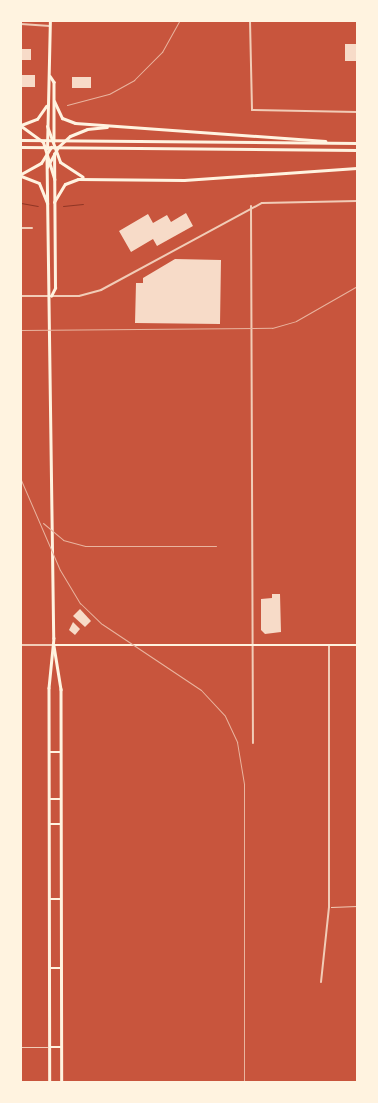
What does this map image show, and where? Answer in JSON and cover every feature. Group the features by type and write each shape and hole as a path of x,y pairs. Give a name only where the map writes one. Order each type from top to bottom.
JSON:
{"highway":[{"path":"54,100 60,115 67,121 120,127 220,131 343,143"},
{"path":"21,126 37,119 46,106"},
{"path":"21,126 41,139 50,160 54,179"},
{"path":"46,126 54,152 64,167 86,178"},
{"path":"47,167 54,152 65,140 79,131 120,127"},
{"path":"47,203 40,183 21,175 47,154 52,145 54,135"},
{"path":"21,140 357,143"},
{"path":"21,147 86,150 357,150"},
{"path":"54,202 65,184 86,178 184,180 357,168"}],"main road":[{"path":"50,21 50,76 47,82 46,106 47,287 50,296 54,645 49,679 50,1082"},
{"path":"50,76 54,82 55,288 50,296"},
{"path":"54,645 357,645"},
{"path":"54,645 61,680 62,1082"},
{"path":"49,752 61,752"},
{"path":"49,800 61,799"},
{"path":"49,824 61,824"},
{"path":"49,899 61,899"},
{"path":"50,968 62,968"},
{"path":"50,1047 62,1047"}],"street":[{"path":"250,21 252,110 357,112"},
{"path":"21,24 50,26"},
{"path":"21,296 79,296 101,290 251,206 274,201 357,201"},
{"path":"251,206 251,645 253,743"},
{"path":"21,228 32,228"},
{"path":"21,645 54,645"},
{"path":"321,982 329,907 329,645"}],"lane":[{"path":"329,907 357,906"},
{"path":"21,1047 50,1047"}],"building":[{"path":"345,44 357,44 357,61 345,61"},
{"path":"21,49 31,49 31,60 21,60"},
{"path":"21,75 35,75 35,87 21,87"},
{"path":"72,77 91,77 91,88 72,88"},
{"path":"186,213 193,226 157,246 153,239 131,252 119,231 148,214 153,223 167,215 171,222"},
{"path":"175,259 221,260 220,324 135,323 136,283 143,283 143,278"},
{"path":"272,594 280,594 281,632 265,634 261,630 261,599 272,598"},
{"path":"80,609 91,621 85,627 73,616"},
{"path":"73,622 80,629 75,635 69,630"}],"waterway":[{"path":"21,203 38,206"},
{"path":"63,206 83,204"}],"railway":[{"path":"67,105 109,94 134,80 162,52 179,21"},
{"path":"21,330 272,328 296,321 357,286"},
{"path":"21,480 60,570 80,603 102,624 201,690 225,716 237,742 244,784 244,1082"},
{"path":"43,523 63,540 85,546 216,546"}]}
